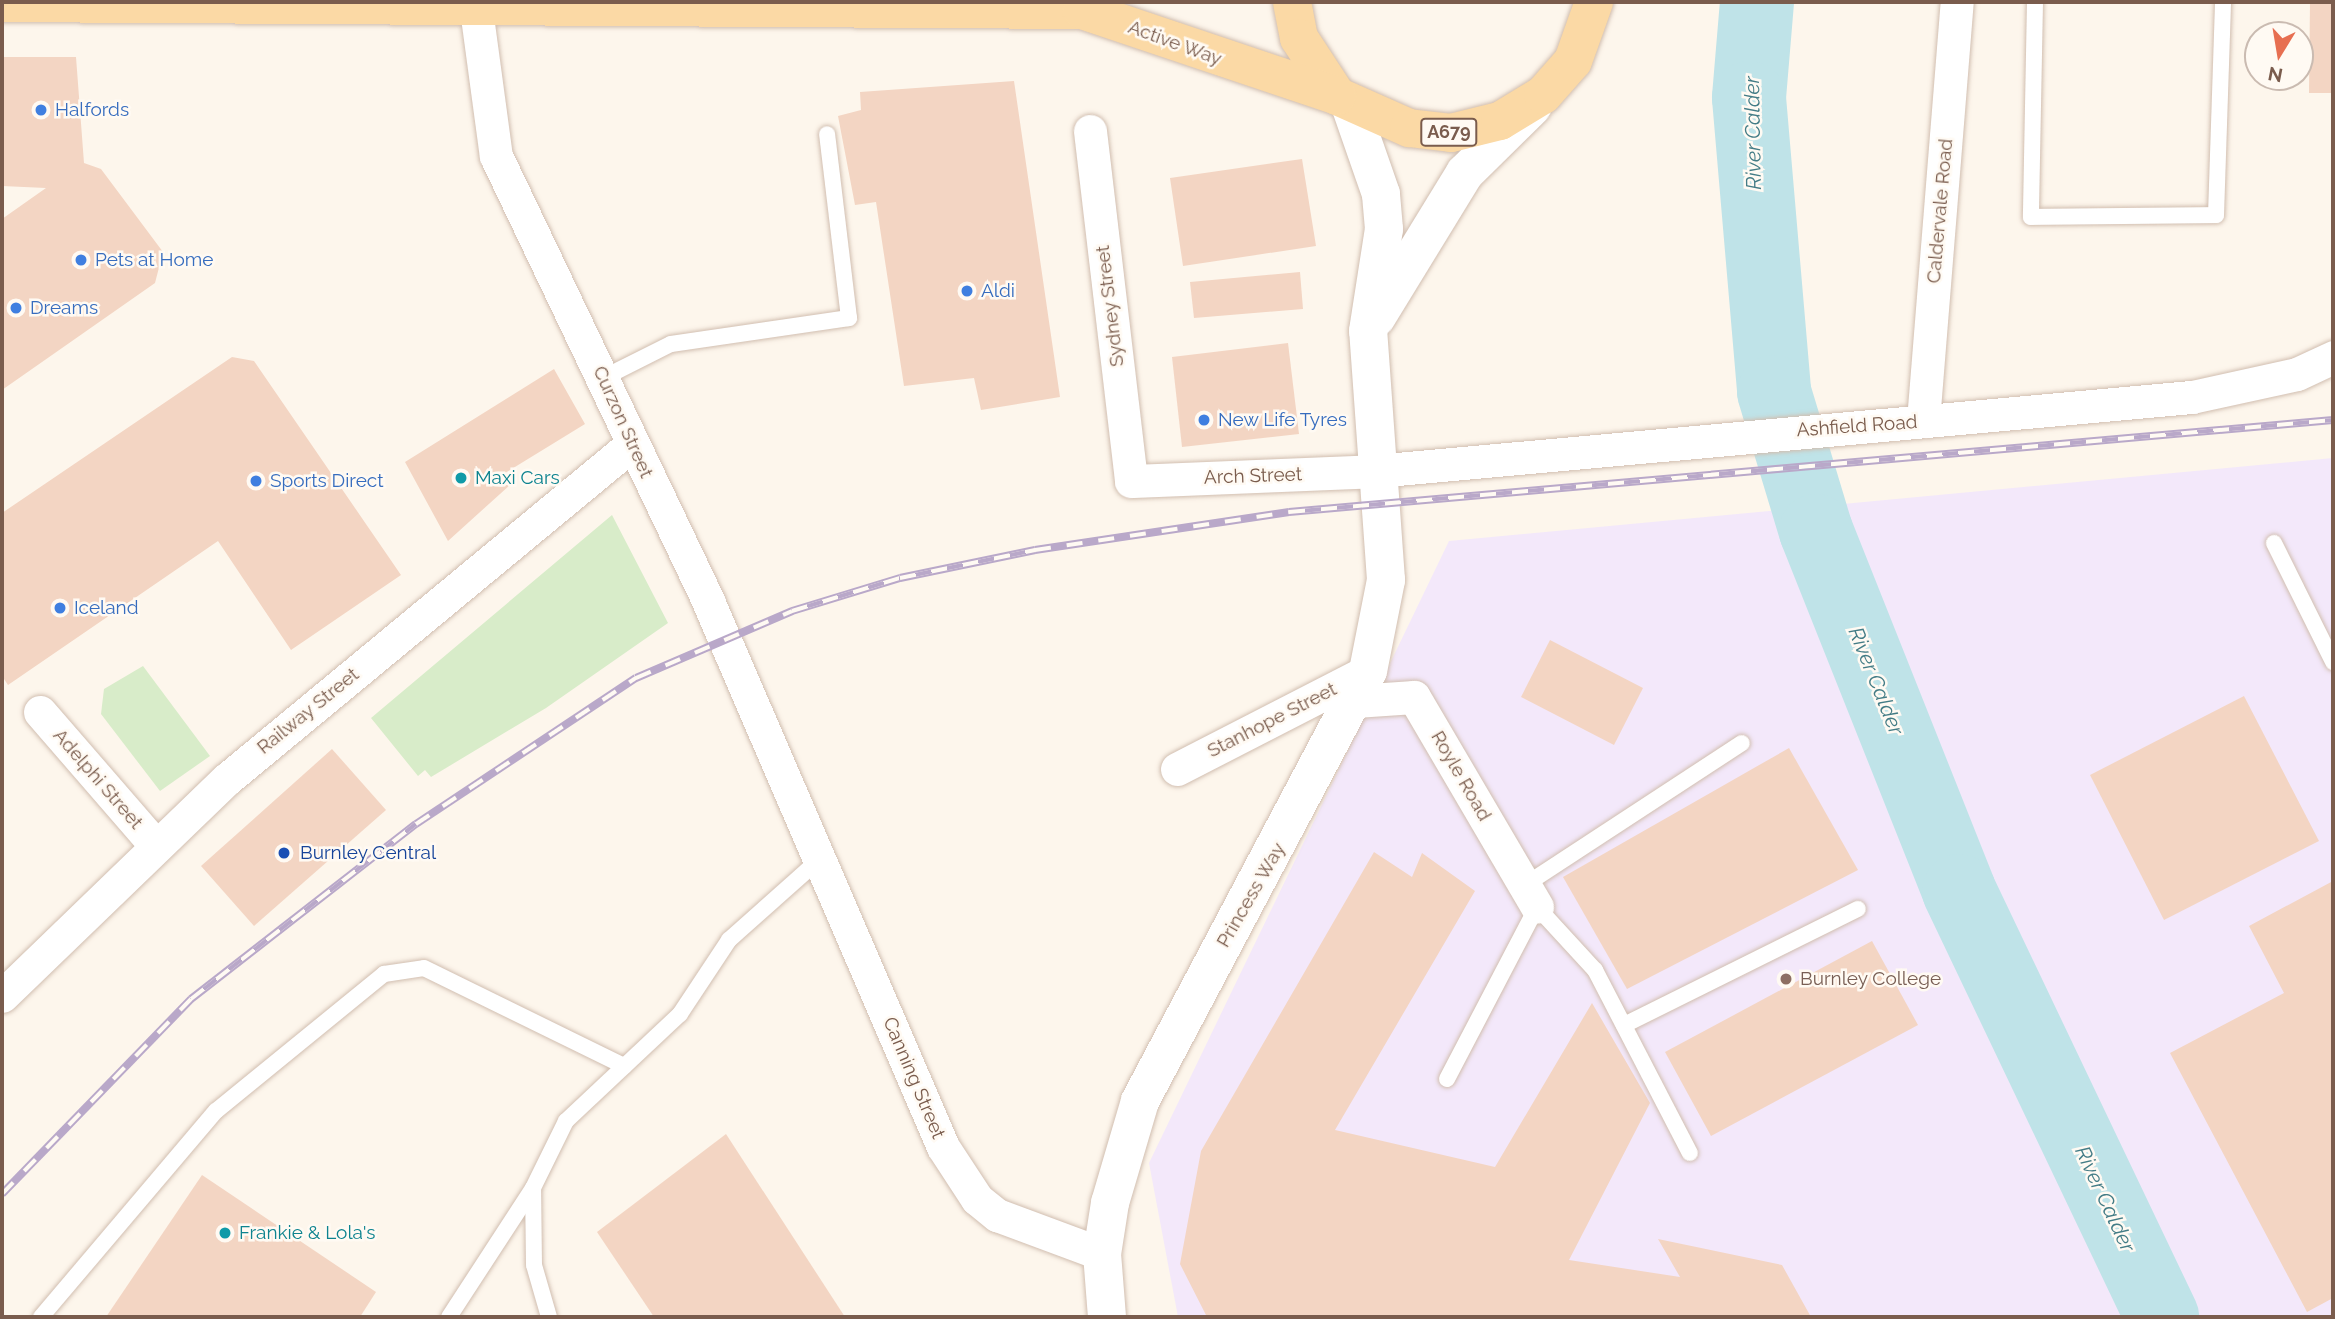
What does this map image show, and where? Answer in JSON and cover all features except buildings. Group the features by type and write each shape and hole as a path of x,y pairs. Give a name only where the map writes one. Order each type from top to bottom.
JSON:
{"main road":[{"path":"1292,2 1299,38 1343,100 1381,194 1384,229 1368,331 1375,471"},
{"name":"A679","path":"1343,100 1409,128 1451,132 1500,121 1544,95 1573,61 1594,2"},
{"name":"Active Way","path":"2,3 477,9 1082,9 1343,100"},
{"path":"1368,331 1465,173 1544,95"},
{"name":"Princess Way","path":"1107,1317 1102,1254 1110,1203 1151,1076 1361,686 1386,579 1375,471"}],"street":[{"name":"Caldervale Road","path":"1923,421 1957,2"},
{"name":"Curzon Street","path":"477,9 496,156 603,378 631,445 708,601 804,827"},
{"name":"Sydney Street","path":"1090,131 1131,481"},
{"name":"Ashfield Road","path":"1375,471 1818,428 2192,397 2297,374 2333,357"},
{"name":"Railway Street","path":"2,996 226,779 631,445"},
{"name":"Arch Street","path":"1131,481 1375,471"},
{"name":"Stanhope Street","path":"1177,769 1361,686"},
{"name":"Royle Road","path":"1361,686 1414,697 1531,896"},
{"name":"Adelphi Street","path":"40,712 156,846"},
{"name":"Canning Street","path":"804,827 961,1177 997,1215 1102,1254"}],"lane":[{"path":"2035,2 2031,217 2216,215 2223,2"},
{"path":"603,378 671,344 849,318 827,134"},
{"path":"2274,543 2333,662"},
{"path":"1447,1079 1531,896 1742,743"},
{"path":"449,1317 533,1188 566,1121 680,1014 729,940 820,859"},
{"path":"1531,896 1595,970 1690,1153"},
{"path":"1624,1025 1858,909"},
{"path":"41,1317 216,1111 384,974 424,968 624,1066"},
{"path":"533,1188 534,1265 549,1317"}],"shaded area":[{"name":"Burnley College","path":"2333,458 2333,1317 1178,1317 1149,1163 1449,541"}],"green space":[{"path":"612,515 668,623 546,708 431,777 425,770 418,776 371,718"},
{"path":"143,666 210,756 160,791 101,714 104,689"}],"waterway":[{"name":"River Calder","path":"1757,2 1749,98 1774,392 1816,531 1959,891 2162,1317"}],"railway":[{"path":"2,1194 191,999 416,824 636,678 792,611 900,578 1035,550 1289,512 2333,420"}],"place":[{"name":"Halfords","path":"41,110"},
{"name":"Pets at Home","path":"81,260"},
{"name":"Aldi","path":"967,291"},
{"name":"Dreams","path":"16,308"},
{"name":"New Life Tyres","path":"1204,420"},
{"name":"Maxi Cars","path":"461,478"},
{"name":"Sports Direct","path":"256,481"},
{"name":"Iceland","path":"60,608"},
{"name":"Burnley Central","path":"284,853"},
{"name":"Burnley College","path":"1786,979"},
{"name":"Frankie & Lola's","path":"225,1233"}]}
